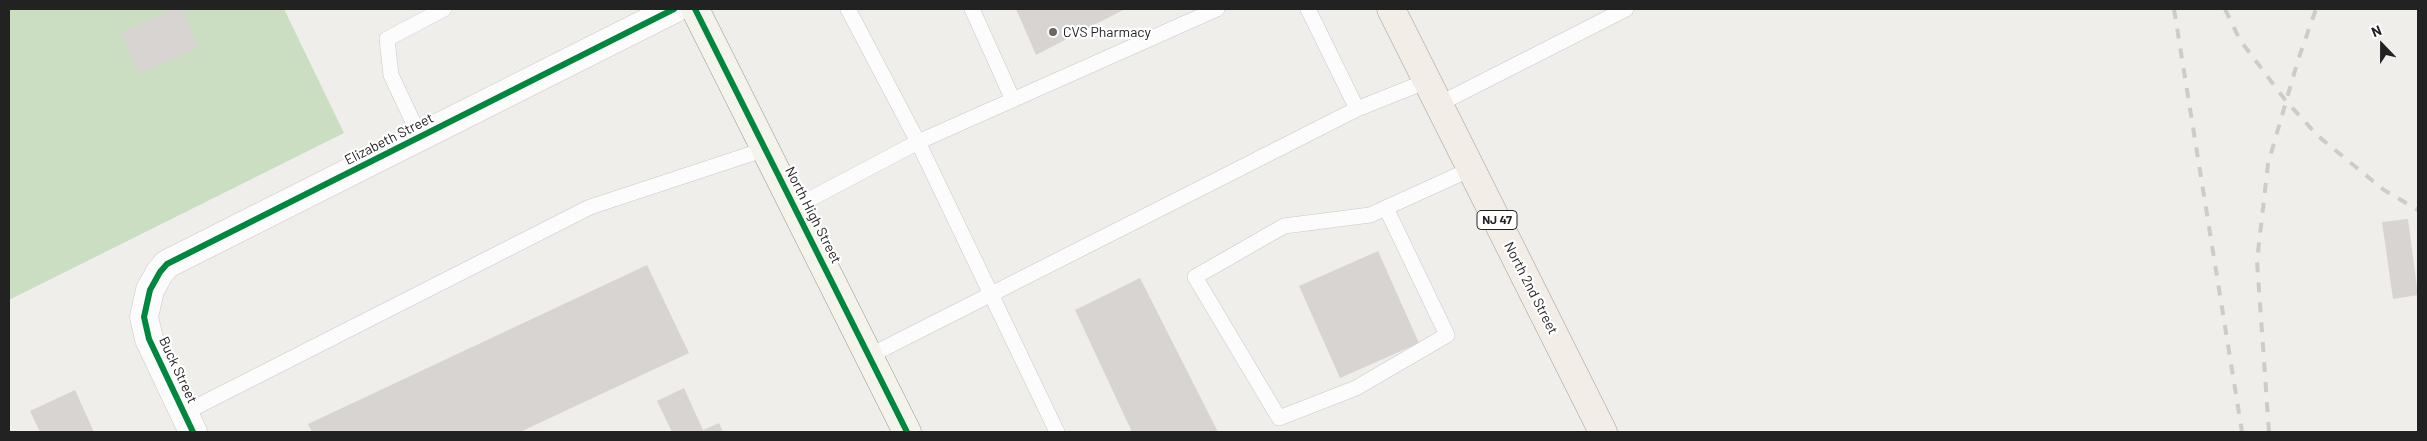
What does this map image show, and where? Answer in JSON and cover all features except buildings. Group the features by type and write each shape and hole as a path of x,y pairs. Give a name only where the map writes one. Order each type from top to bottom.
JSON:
{"main road":[{"name":"North 2nd Street","path":"1392,9 1603,432"}],"street":[{"name":"Elizabeth Street","path":"144,317 150,290 167,264 674,9"},
{"name":"North High Street","path":"696,9 907,432"},
{"name":"Buck Street","path":"144,317 149,338 188,423"}],"lane":[{"path":"420,137 391,76 387,39 444,9"},
{"path":"848,9 918,142 1057,432"},
{"path":"972,9 1013,100"},
{"path":"795,207 918,142 1217,9"},
{"path":"1308,9 1357,108"},
{"path":"869,356 1357,108 1433,93 1626,9"},
{"path":"188,423 590,207 766,149"},
{"path":"1386,208 1447,335 1356,388 1279,418 1195,277 1284,226 1370,215 1471,169"}],"green space":[{"path":"9,9 284,9 344,133 9,300"}],"railway":[{"path":"2174,9 2242,432"},
{"path":"2225,9 2240,40 2286,101 2318,136 2384,190 2418,210"},
{"path":"2269,432 2257,261 2268,164 2298,60 2316,9"}],"cycle path":[{"path":"193,432 149,339 144,317 150,290 167,264 674,9"},
{"path":"695,9 907,432"}],"place":[{"name":"CVS Pharmacy","path":"1053,32"}]}
